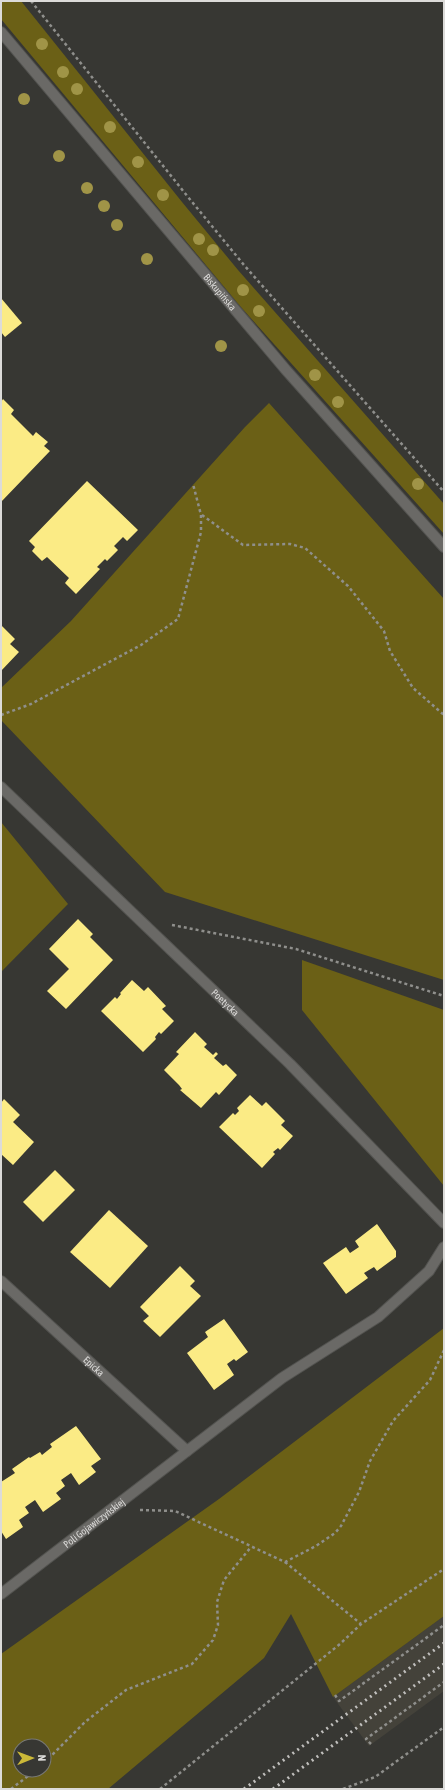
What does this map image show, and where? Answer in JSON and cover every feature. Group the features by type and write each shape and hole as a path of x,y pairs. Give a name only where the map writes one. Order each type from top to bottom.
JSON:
{"street":[{"name":"Biskupińska","path":"1,32 286,370 444,547"},
{"name":"Poetycka","path":"1,787 290,1064 444,1223"},
{"name":"Poli Gojawiczyńskiej","path":"1,1594 282,1378 378,1317 429,1271 444,1246"},
{"name":"Epicka","path":"1,1281 187,1451"}],"path":[{"path":"31,1 244,265 444,492"},
{"path":"1,715 31,704 141,645 178,619 201,532 201,515 193,484"},
{"path":"201,515 243,545 290,544 305,548 348,586 384,631 390,651 412,688 444,715"},
{"path":"171,925 296,949 444,996"},
{"path":"285,1562 316,1546 335,1533 341,1526 359,1492 370,1461 393,1420 430,1380 444,1350"},
{"path":"111,1510 175,1511 219,1530 251,1547 285,1562 361,1624"},
{"path":"52,1754 84,1722 126,1690 192,1664 213,1640 218,1625 217,1602 224,1580 251,1547"},
{"path":"160,1789 340,1644 361,1624 444,1569"},
{"path":"335,1695 339,1701 444,1625"},
{"path":"371,1744 366,1739 444,1682"},
{"path":"344,1789 375,1777 444,1727"},
{"path":"11,1789 25,1778"}],"shaded area":[{"path":"1,1 21,1 238,270 444,504 444,534 240,306 1,19"},
{"path":"269,403 444,599 444,980 165,892 1,720 1,688 71,621 245,427"},
{"path":"1,822 68,904 1,972"},
{"path":"302,960 444,1010 444,1186 302,1010"},
{"path":"444,1328 444,1616 333,1697 291,1614 264,1658 108,1789 1,1789 1,1654 219,1499"},
{"path":"444,1616 444,1691 369,1746 333,1697"}],"building":[{"path":"1,298 22,323 5,337 1,332"},
{"path":"3,399 14,410 11,414 33,436 36,432 48,442 44,446 50,451 1,502 1,402"},
{"path":"87,481 138,530 127,541 123,537 114,546 118,550 107,561 105,559 97,567 100,569 76,594 65,583 69,578 47,557 42,561 32,551 35,547 29,541"},
{"path":"1,625 15,639 10,644 19,652 1,671"},
{"path":"78,919 93,934 90,937 113,960 66,1009 47,991 69,969 49,949"},
{"path":"132,980 144,991 148,987 166,1006 162,1009 174,1021 161,1034 159,1032 155,1037 156,1039 143,1052 101,1011 115,997 117,999 121,994 120,993"},
{"path":"195,1032 207,1044 204,1047 213,1055 216,1052 218,1054 214,1058 223,1066 226,1064 237,1075 219,1095 216,1092 201,1108 180,1090 182,1089 179,1085 164,1070 179,1054 176,1052"},
{"path":"250,1095 262,1106 266,1102 285,1121 281,1125 293,1136 280,1150 278,1148 273,1152 275,1154 262,1168 219,1127 233,1113 235,1115 239,1111 237,1108"},
{"path":"4,1099 20,1115 13,1122 34,1142 13,1165 1,1154 1,1103"},
{"path":"55,1170 75,1190 43,1222 23,1202"},
{"path":"109,1210 148,1246 110,1288 70,1252"},
{"path":"377,1224 396,1251 396,1257 377,1271 374,1267 364,1273 368,1278 346,1294 323,1263 346,1247 350,1253 359,1247 355,1241"},
{"path":"180,1266 195,1281 190,1286 201,1296 160,1337 143,1321 149,1316 140,1307"},
{"path":"224,1319 248,1352 236,1361 234,1359 227,1364 234,1375 214,1390 187,1353 208,1337 205,1332"},
{"path":"76,1426 101,1459 91,1466 96,1472 79,1485 71,1473 61,1480 65,1486 56,1493 61,1499 43,1512 35,1500 25,1507 29,1513 19,1520 23,1527 6,1539 1,1531 1,1482 15,1473 12,1469 29,1457 30,1458 40,1452 42,1455 52,1447 50,1444"}],"railway":[{"path":"244,1789 444,1643"},
{"path":"273,1789 444,1664"}]}
